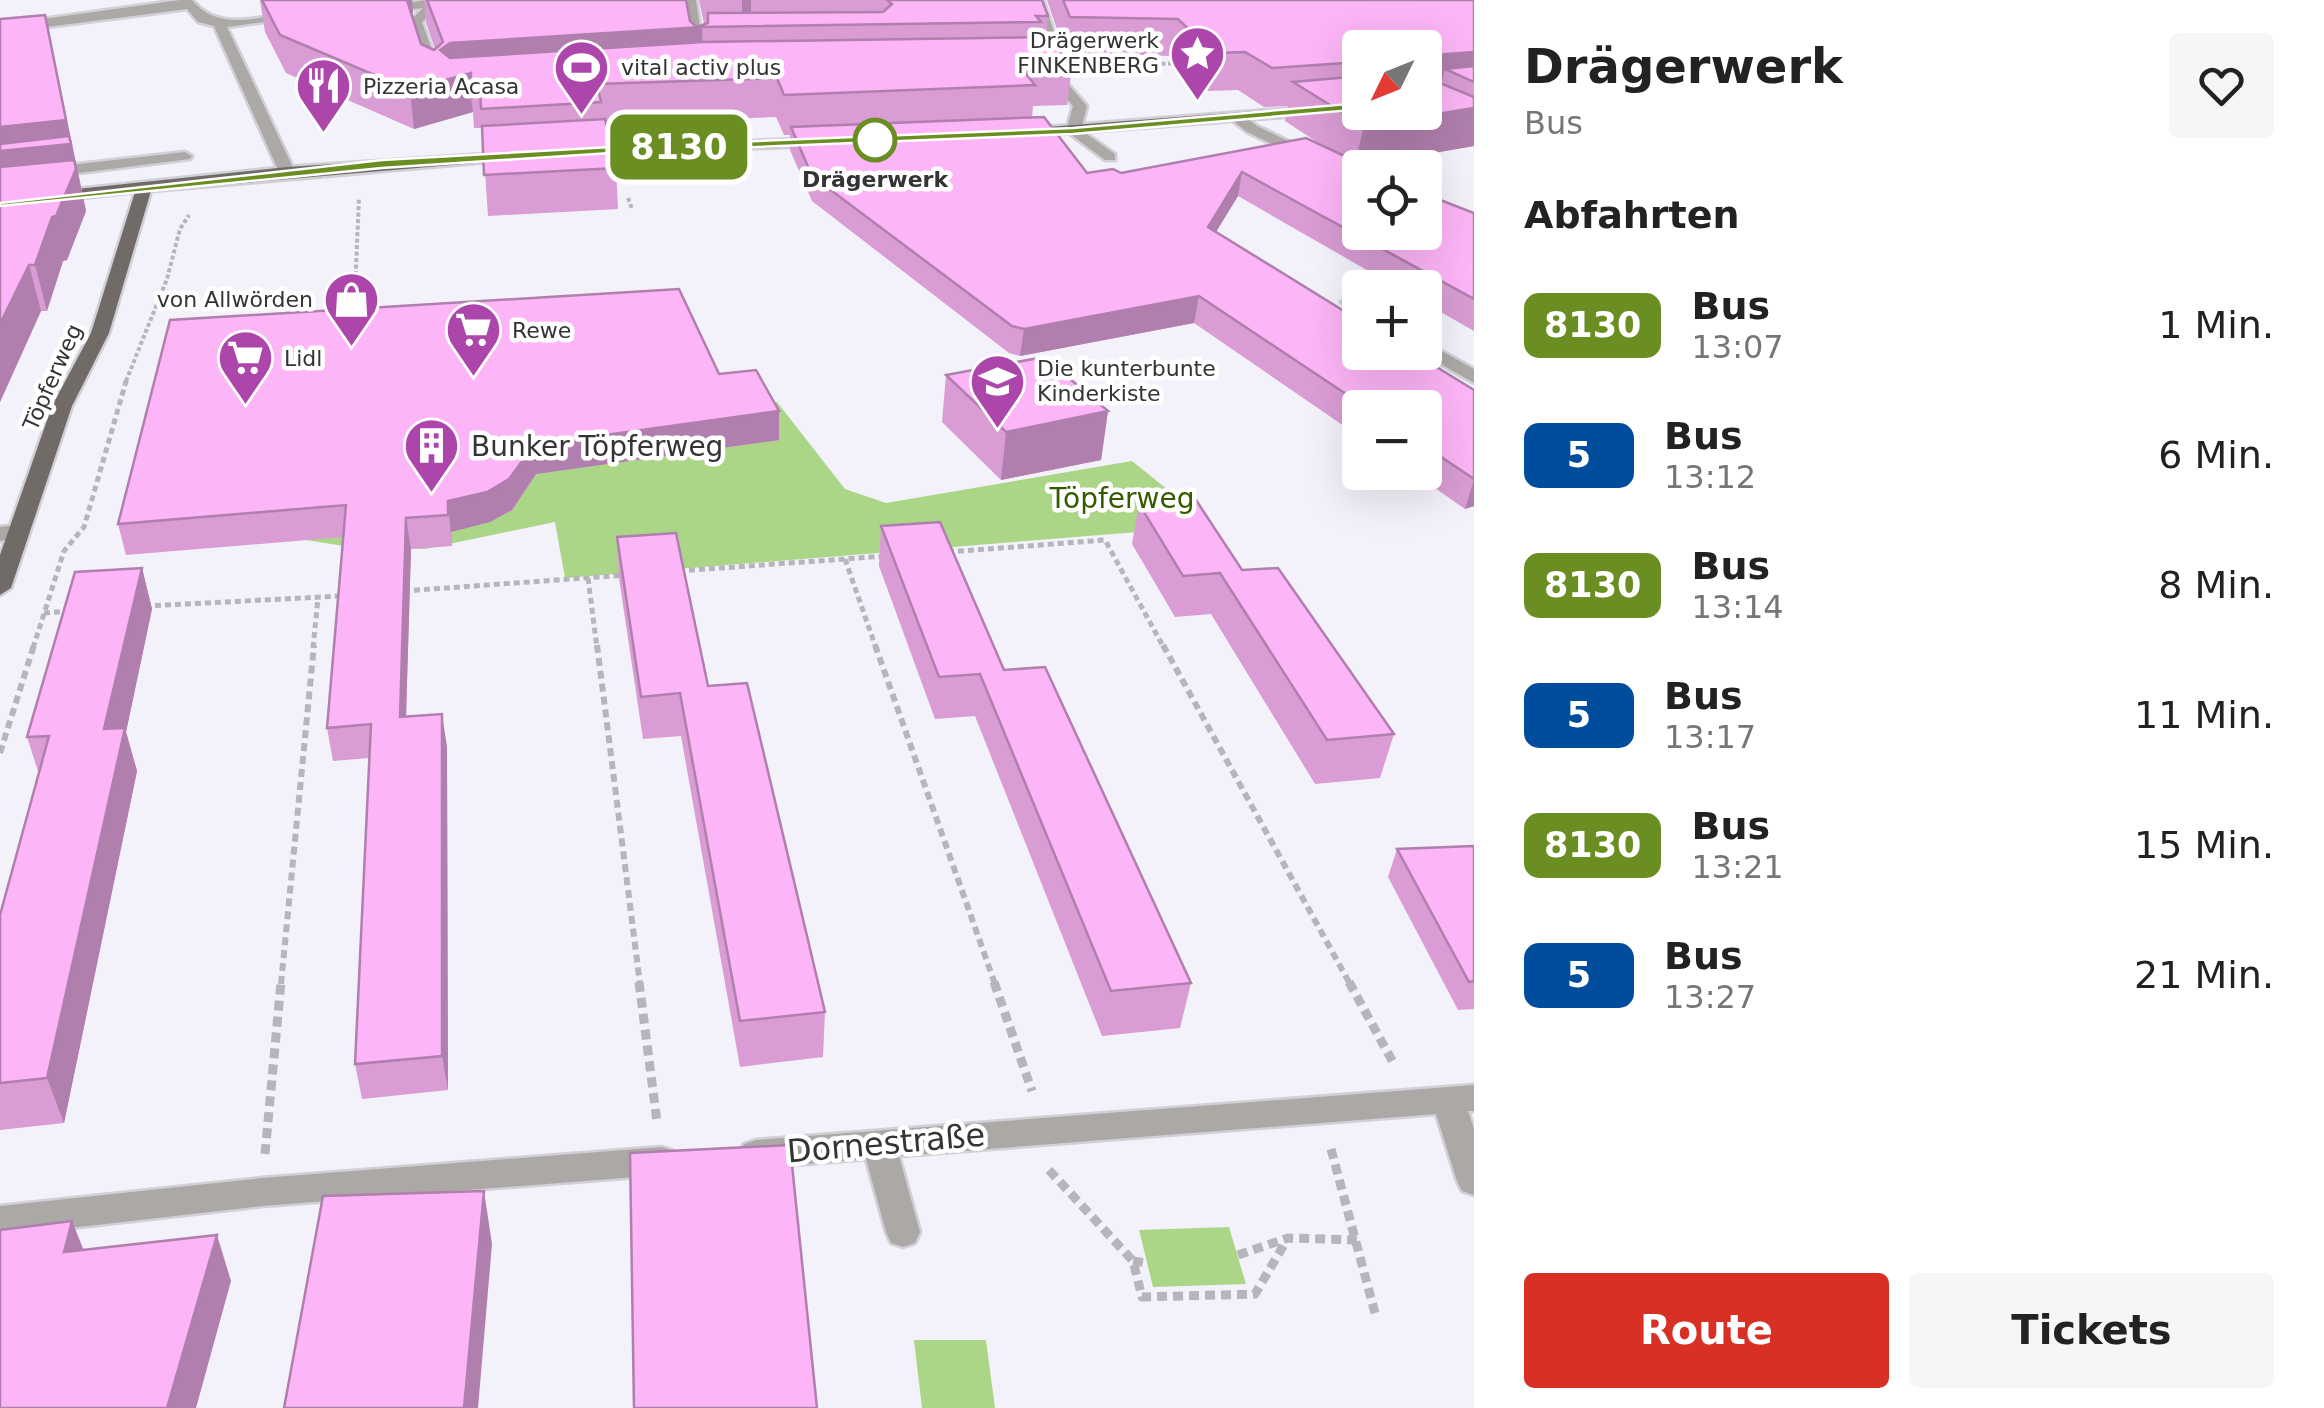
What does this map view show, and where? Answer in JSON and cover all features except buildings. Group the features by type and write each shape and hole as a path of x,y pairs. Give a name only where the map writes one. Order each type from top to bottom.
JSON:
{"main road":[{"path":"1010,133 1342,108"},
{"path":"572,152 842,141"},
{"path":"0,202 286,172 534,154"},
{"name":"Töpferweg","path":"0,588 9,533 62,406 100,333 145,186"}],"street":[{"path":"129,0 137,4 141,13"},
{"path":"376,8 462,0"},
{"path":"690,0 703,72"},
{"path":"1037,0 1054,76 1080,106 1073,131 1110,158"},
{"path":"0,29 141,13 188,2 202,19 219,24 317,14"},
{"path":"434,3 416,21 436,81"},
{"path":"219,24 286,172"},
{"path":"698,42 716,42"},
{"path":"1238,118 1252,129 1342,172"},
{"path":"0,178 184,156"},
{"path":"1442,358 1474,377"},
{"path":"1446,1101 1474,1181"},
{"name":"Dornestraße","path":"0,1221 262,1192 1446,1101"},
{"path":"879,1146 902,1232"}],"path":[{"path":"1052,67 1198,63"},
{"path":"354,315 356,216 362,184"},
{"path":"628,198 632,209"},
{"path":"0,753 64,551 84,527 126,380 167,279 180,228 186,218 202,207"},
{"path":"938,552 1104,540 1446,1101"},
{"path":"667,572 900,555"},
{"path":"845,559 1030,1132 1134,1261 1142,1297 1256,1294 1288,1238"},
{"path":"395,592 628,575"},
{"path":"588,578 662,1160"},
{"path":"138,606 356,595"},
{"path":"262,1192 318,598"},
{"path":"44,613 76,610"},
{"path":"1320,1109 1375,1313"},
{"path":"1238,1255 1288,1238 1358,1240"},
{"path":"1134,1261 1147,1264"}],"green space":[{"path":"777,402 845,489 886,503 1132,461 1213,526 565,578 555,522 425,549 344,546 306,540 312,436"},
{"path":"1229,1227 1246,1284 1153,1287 1139,1230"},
{"path":"914,1340 986,1340 995,1408 922,1408"}],"bus line":[{"name":"8130","path":"0,203 382,164 611,150 1073,131 1342,109"}],"place":[{"name":"Drägerwerk FINKENBERG","path":"1198,102"},
{"name":"vital activ plus","path":"582,116"},
{"name":"Pizzeria Acasa","path":"324,135"},
{"name":"Drägerwerk","path":"875,140"},
{"name":"von Allwörden","path":"352,348"},
{"name":"Rewe","path":"473,379"},
{"name":"Lidl","path":"245,407"},
{"name":"Die kunterbunte Kinderkiste","path":"998,430"},
{"name":"Bunker Töpferweg","path":"432,495"}]}
